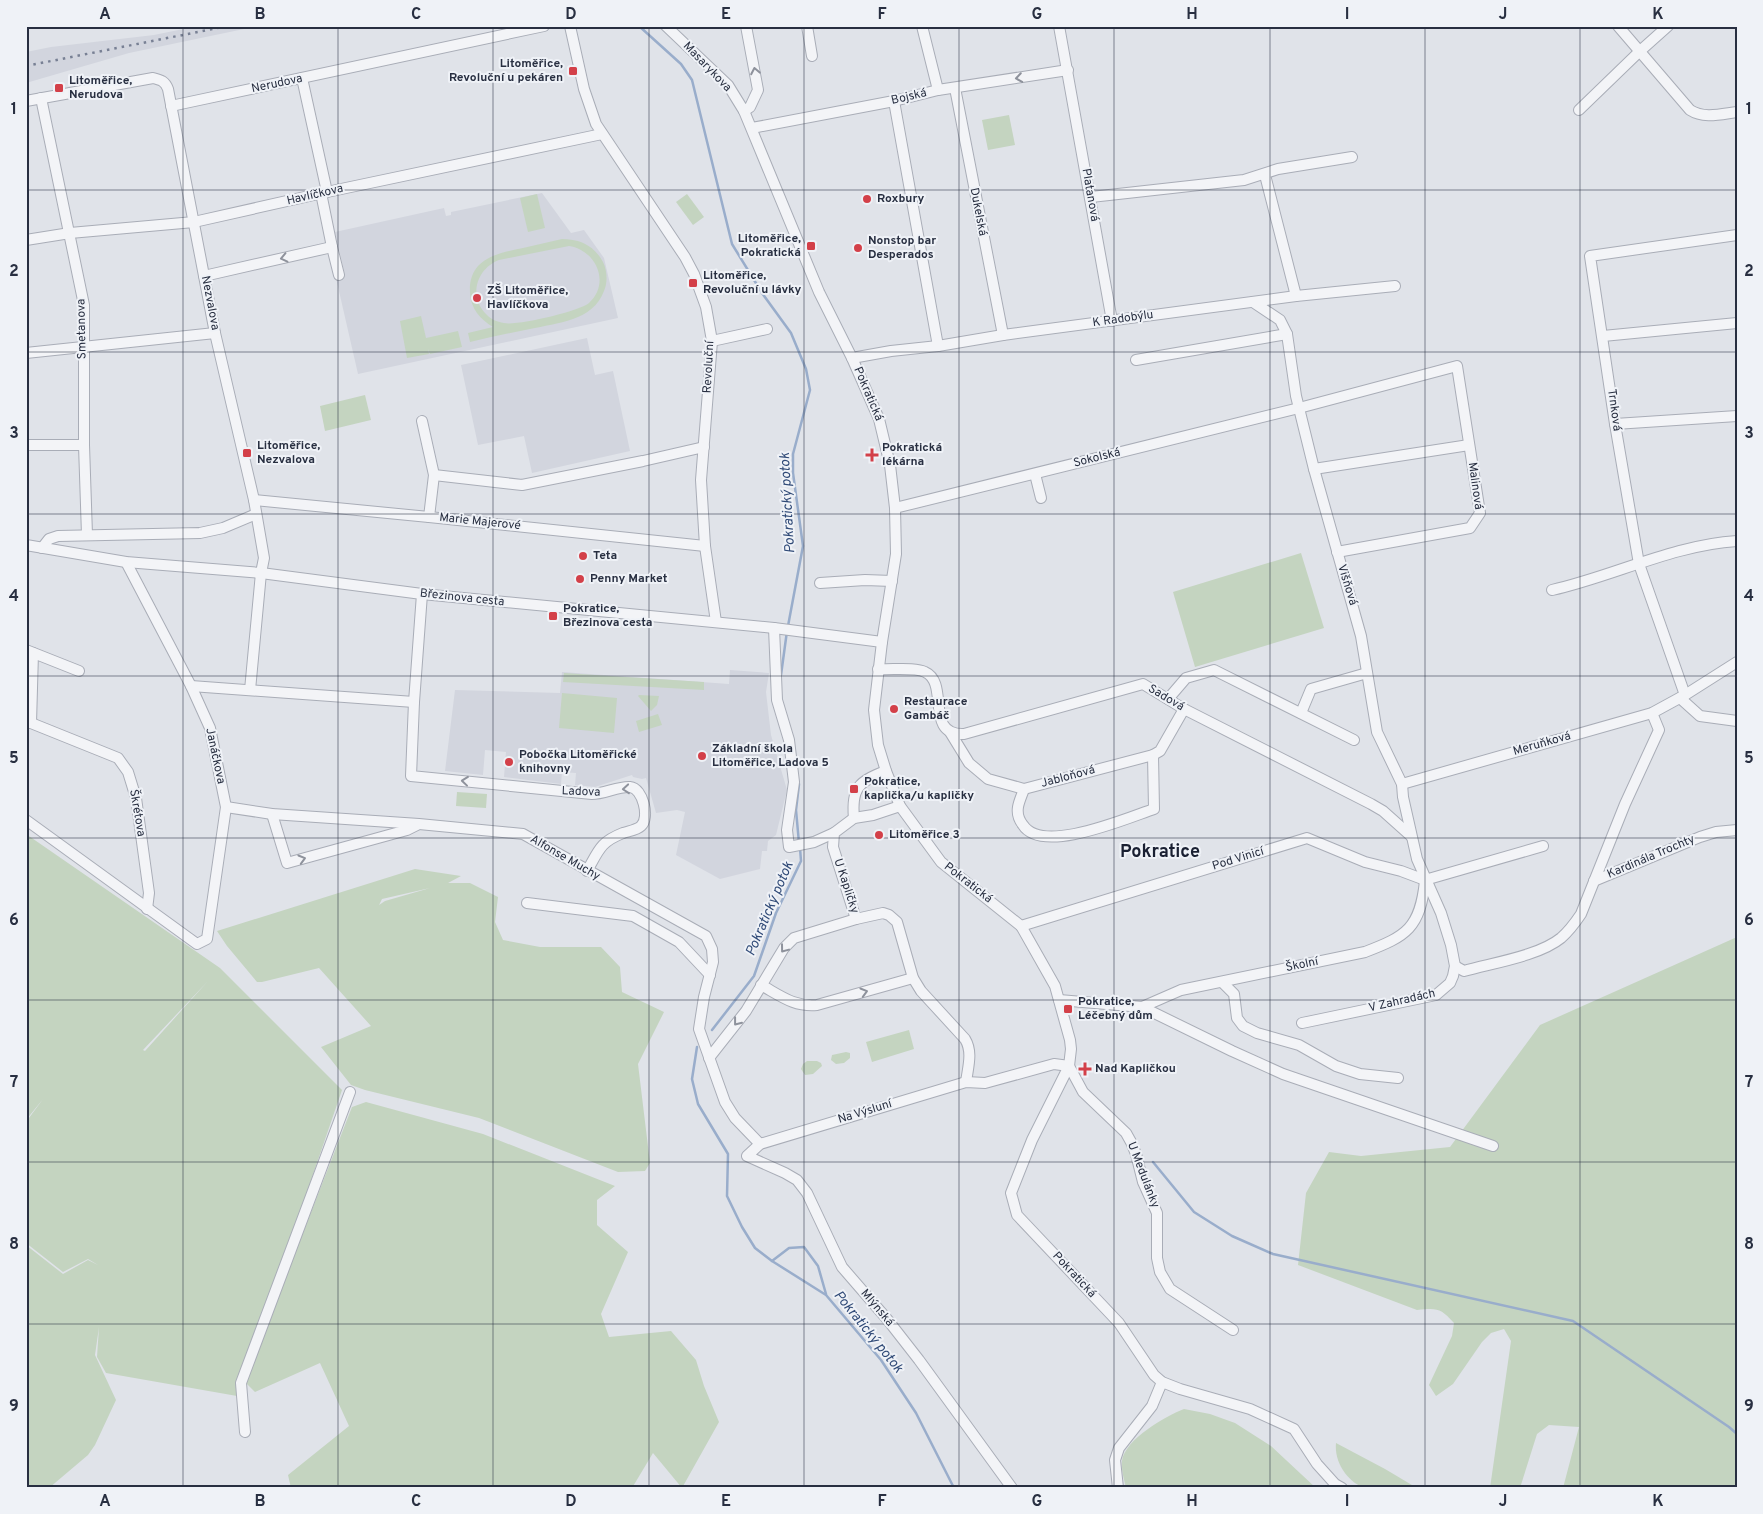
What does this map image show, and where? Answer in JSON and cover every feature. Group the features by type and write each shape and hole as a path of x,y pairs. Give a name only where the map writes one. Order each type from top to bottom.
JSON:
{"street":[{"name":"Nerudova","path":"171,106 544,26"},
{"name":"Revoluční","path":"570,26 592,114 602,134 694,274 706,307 712,342 700,480 705,546 716,622"},
{"name":"Masarykova","path":"666,26 728,85 744,111"},
{"path":"744,111 750,107 758,90 746,26"},
{"path":"807,26 812,56"},
{"path":"922,26 938,90"},
{"name":"Platanová","path":"1059,26 1112,321"},
{"path":"1618,26 1690,110 1696,114 1704,115 1737,112"},
{"path":"1579,110 1668,26"},
{"name":"Bojská","path":"752,128 894,101 938,90 1068,70"},
{"path":"26,101 153,78 161,80 166,84 171,106"},
{"path":"302,78 324,192 332,247 339,275"},
{"name":"Dukelská","path":"955,88 1002,335"},
{"name":"Smetanova","path":"42,98 84,305 84,446 87,535"},
{"path":"894,101 938,346"},
{"name":"Nezvalova","path":"171,106 215,333 254,500 264,558 250,690"},
{"name":"Pokratická","path":"744,111 819,292 880,419 890,465 896,508 896,554 878,669 874,710 878,745 886,771 900,806 941,862 1021,926 1051,978 1059,1000 1070,1045 1069,1066 1032,1140 1011,1193 1017,1215 1119,1323 1154,1375 1162,1382 1250,1409 1294,1429 1317,1464 1335,1484 1342,1488"},
{"name":"Havlíčkova","path":"26,240 194,222 324,192 602,134"},
{"path":"1091,196 1244,180 1265,175 1278,169 1352,157"},
{"path":"1265,175 1296,296"},
{"name":"Trnková","path":"1683,696 1639,564 1615,424 1590,256 1737,236"},
{"path":"204,276 332,247"},
{"name":"K Radobýlu","path":"852,358 1002,335 1296,296 1395,286"},
{"path":"1136,360 1288,334 1280,320 1253,302"},
{"path":"1603,336 1737,323"},
{"path":"712,342 767,330"},
{"path":"26,354 215,333"},
{"name":"Višňová","path":"1288,334 1296,396 1314,469 1359,624 1377,732 1402,784 1411,836 1425,880"},
{"name":"Sokolská","path":"896,508 1299,408 1457,366"},
{"name":"Malinová","path":"1337,552 1470,528 1480,513 1457,366"},
{"path":"1615,424 1737,416"},
{"path":"422,421 434,475 429,516"},
{"path":"1314,469 1469,444"},
{"path":"26,445 84,446"},
{"path":"434,475 522,485 704,447"},
{"path":"1035,474 1042,498"},
{"name":"Marie Majerové","path":"254,500 429,516 705,546"},
{"path":"42,548 52,537 185,534 212,531 256,514"},
{"path":"1552,590 1681,551 1719,542 1737,541"},
{"name":"Březinova cesta","path":"26,544 126,562 261,573 422,594 774,628 882,642"},
{"name":"Janáčkova","path":"126,562 191,686 210,728 226,807 207,939 197,944 147,909"},
{"path":"820,583 865,580 892,581"},
{"path":"191,686 414,702 422,594"},
{"path":"774,628 777,700 789,740 794,782 787,830 796,846 834,833 854,818 873,815 900,806"},
{"path":"29,722 30,651 79,671"},
{"name":"Meruňková","path":"1402,784 1652,713 1737,662"},
{"path":"878,669 921,670 929,674 936,687 942,721 950,732"},
{"path":"1168,699 1186,678 1214,670 1354,740"},
{"path":"1301,713 1311,689 1367,673"},
{"name":"Sadová","path":"950,732 964,734 1143,684 1184,709 1372,804 1411,836"},
{"path":"1683,696 1700,716 1737,721"},
{"name":"Ladova","path":"414,702 411,776 592,794 600,794 628,787 634,788 640,793 646,816 641,826 605,842 587,871"},
{"path":"1024,789 1018,808 1021,824 1032,833 1050,838 1071,836 1154,809 1153,755 1160,752 1184,709"},
{"path":"1594,881 1625,804 1659,730 1652,713"},
{"name":"Škrétova","path":"29,722 118,758 128,772 136,798 149,893 147,909"},
{"name":"Jabloňová","path":"950,732 969,763 988,779 1024,789 1153,755"},
{"path":"854,818 853,805 857,787 870,777 886,771"},
{"name":"Alfonse Muchy","path":"226,807 272,814 419,824 523,834 706,936 712,950 713,962 704,997 700,1029 709,1058"},
{"path":"272,814 288,863 407,830 419,824"},
{"path":"26,820 147,909"},
{"name":"Kardinála Trochty","path":"1455,966 1464,970 1541,950 1552,944 1571,928 1581,914 1594,881 1700,837 1716,832 1737,830"},
{"name":"U Kapličky","path":"834,833 834,847 856,919 883,913 894,918 897,922 913,978 922,991 965,1038 970,1051 966,1082"},
{"name":"Pod Vinicí","path":"1021,926 1307,838 1366,862 1401,871 1425,880"},
{"path":"1455,966 1441,913 1425,880 1543,846"},
{"name":"Školní","path":"1142,1007 1181,990 1365,952 1393,940 1407,931 1418,915 1423,903 1425,880"},
{"path":"526,903 633,916 679,942 710,975"},
{"path":"760,1144 728,1109 709,1058 746,1011 784,948 794,938 856,919"},
{"name":"V Zahradách","path":"1302,1023 1436,995 1450,983 1455,966"},
{"path":"761,985 804,1006 817,1005 913,978"},
{"path":"1222,982 1234,994 1237,1018 1243,1026 1299,1046 1336,1066 1360,1074 1398,1078"},
{"path":"1059,1000 1142,1007 1232,1052 1283,1074 1493,1146"},
{"name":"Na Výsluní","path":"760,1144 966,1082 985,1083 1054,1064 1069,1066"},
{"name":"U Medulánky","path":"1069,1066 1083,1092 1126,1133 1136,1154 1143,1182 1157,1213 1157,1258 1160,1272 1165,1281 1170,1288 1233,1330"},
{"path":"245,1432 240,1383 350,1092"},
{"name":"Mlýnská","path":"760,1144 747,1156 797,1180 807,1193 842,1267 913,1353 1012,1488"},
{"path":"1118,1488 1115,1460 1119,1448 1152,1406 1162,1382"}],"shaded area":[{"path":"198,26 259,26 129,53 26,83 26,52 51,47 154,35"},
{"name":"ZŠ Litoměřice, Havlíčkova","path":"542,193 571,233 584,230 604,258 618,318 358,374 336,278 345,275 335,232 444,208 446,216 451,215 451,212"},
{"path":"587,338 595,375 613,371 630,451 532,473 524,436 478,445 461,365"},
{"name":"Základní škola Litoměřice, Ladova 5","path":"730,670 769,673 766,692 771,735 787,790 776,835 768,841 767,851 762,851 760,869 720,879 676,855 685,812 677,810 656,813 646,778 642,779 632,775 595,787 575,785 576,773 562,772 561,784 504,777 506,752 485,750 483,775 445,771 455,690 560,693 562,672 729,684"}],"green space":[{"path":"1009,115 1015,145 988,150 982,120"},
{"path":"537,194 545,228 528,232 520,198"},
{"path":"687,194 704,217 693,225 676,202"},
{"path":"562,239 586,244 595,251 603,262 606,280 605,287 599,301 592,309 573,319 551,325 470,342 468,333 493,327 484,321 472,304 471,282 474,272 479,265 494,255 503,252","holes":["569,246 579,249 593,261 599,277 596,295 589,303 562,314 511,323 501,323 491,319 480,306 476,290 478,282 481,275 492,264 499,260"]},
{"path":"421,316 426,338 458,331 462,347 430,354 428,349 429,354 407,358 400,321"},
{"path":"365,395 371,420 325,431 320,406"},
{"path":"1301,553 1324,628 1195,667 1173,592"},
{"path":"564,673 704,682 704,690 563,682"},
{"path":"562,693 617,698 614,733 559,728"},
{"path":"639,695 659,696 657,705 651,711"},
{"path":"658,714 662,725 639,732 636,721"},
{"path":"457,792 487,794 486,808 456,806"},
{"path":"26,834 220,968 342,1090 237,1396 106,1373 97,1357 99,1327 95,1355 116,1400 95,1445 88,1455 49,1488 26,1488 26,1245 63,1274 88,1260 98,1265 88,1259 63,1272 26,1243 26,1122 43,1099 26,1120","holes":["208,981 145,1051 143,1050"]},
{"path":"415,869 461,876 448,883 470,883 498,897 495,922 503,940 540,947 601,947 620,967 622,992 664,1012 638,1064 650,1163 645,1171 618,1172 479,1118 351,1085 321,1047 371,1026 319,968 257,982 217,931","holes":["430,888 385,901 379,905 382,899"]},
{"path":"1737,937 1737,1488 1563,1488 1579,1427 1549,1425 1537,1434 1520,1488 1490,1488 1511,1341 1504,1329 1491,1333 1482,1342 1453,1384 1436,1396 1429,1385 1452,1336 1454,1323 1438,1310 1417,1310 1298,1265 1306,1193 1329,1152 1361,1156 1450,1147 1540,1025"},
{"path":"909,1030 914,1049 872,1062 866,1042"},
{"path":"850,1053 850,1058 844,1063 836,1064 831,1060 832,1055"},
{"path":"807,1061 817,1061 822,1066 813,1074 805,1075 801,1069"},
{"path":"366,1102 483,1134 615,1186 597,1200 597,1225 628,1252 601,1314 609,1337 671,1331 696,1360 704,1386 719,1422 682,1488 653,1453 632,1488 291,1488 288,1475 349,1426 320,1363 255,1392 245,1382 352,1107"},
{"path":"1184,1409 1210,1414 1235,1423 1271,1446 1316,1488 1126,1488 1122,1461 1130,1445 1147,1429"},
{"path":"1336,1443 1417,1488 1364,1488 1358,1485 1347,1476 1339,1464"}],"waterway":[{"name":"Pokratický potok","path":"639,26 681,64 692,80 732,244 762,293 791,333 806,369 810,390 793,454 793,473 803,546 788,626"},
{"name":"Pokratický potok","path":"781,675 787,631"},
{"name":"Pokratický potok","path":"799,784 796,810 799,843"},
{"name":"Pokratický potok","path":"712,1030 754,976 776,913 801,861 800,848"},
{"name":"Pokratický potok","path":"697,1047 692,1079 698,1104 728,1154 727,1196 742,1227 755,1248 826,1295 881,1360 916,1413 954,1488"},
{"path":"1153,1162 1194,1212 1232,1236 1273,1254 1573,1321 1737,1434"},
{"path":"772,1261 789,1248 804,1247 818,1266 826,1294"}],"railway":[{"path":"26,66 228,26"}],"place":[{"name":"Litoměřice, Revoluční u pekáren","path":"573,71"},
{"name":"Litoměřice, Nerudova","path":"59,88"},
{"name":"Roxbury","path":"867,199"},
{"name":"Litoměřice, Pokratická","path":"811,246"},
{"name":"Nonstop bar Desperados","path":"858,248"},
{"name":"Litoměřice, Revoluční u lávky","path":"693,283"},
{"name":"ZŠ Litoměřice, Havlíčkova","path":"477,298"},
{"name":"Litoměřice, Nezvalova","path":"247,453"},
{"name":"Pokratická lékárna","path":"872,455"},
{"name":"Teta","path":"583,556"},
{"name":"Penny Market","path":"580,579"},
{"name":"Pokratice, Březinova cesta","path":"553,616"},
{"name":"Restaurace Gambáč","path":"894,709"},
{"name":"Základní škola Litoměřice, Ladova 5","path":"702,756"},
{"name":"Pobočka Litoměřické knihovny","path":"509,762"},
{"name":"Pokratice, kaplička/u kapličky","path":"854,789"},
{"name":"Litoměřice 3","path":"879,835"},
{"name":"Pokratice, Léčebný dům","path":"1068,1009"},
{"name":"Nad Kapličkou","path":"1085,1069"}],"district":[{"name":"Pokratice","path":"1160,852"}]}
